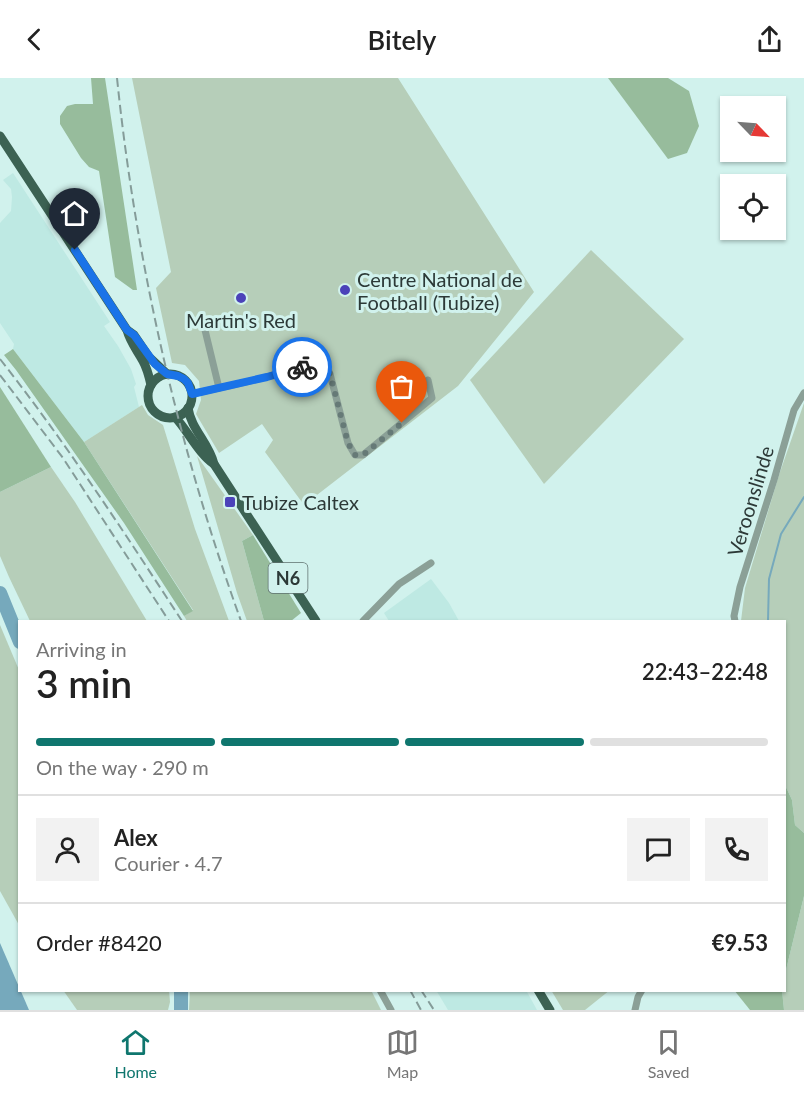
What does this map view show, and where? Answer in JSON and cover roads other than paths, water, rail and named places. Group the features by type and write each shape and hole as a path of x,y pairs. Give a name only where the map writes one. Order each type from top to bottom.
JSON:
{"main road":[{"path":"0,136 127,330 129,339 147,369 151,385"},
{"path":"127,330 134,335 148,357 167,374 178,376 188,383 192,399 188,408 175,417 162,417 152,409 148,397 155,380 167,374"},
{"name":"N6","path":"188,408 192,424 212,455 214,464"},
{"name":"N6","path":"175,417 206,458 214,464 315,620"},
{"path":"539,992 550,1010"}],"street":[{"path":"204,326 219,388"},
{"path":"192,394 297,368 316,364 324,365 330,374 348,443 355,455 363,455 432,398 428,380"},
{"name":"Veroonslinde","path":"735,620 740,587 794,410 804,393"},
{"path":"364,620 399,584 431,563"},
{"path":"381,992 391,1010"},
{"path":"635,1010 641,992"}],"waterway":[{"path":"768,620 769,579 781,534 804,497"},
{"path":"0,593 18,637"},
{"path":"181,992 181,1010"}],"railway":[{"path":"117,78 136,216 162,353 198,488 241,620"},
{"path":"0,359 71,455 181,620"},
{"path":"0,375 63,458 168,620"},
{"path":"411,992 421,1010"},
{"path":"422,992 434,1010"}],"place":[{"name":"Centre National de Football (Tubize)","path":"345,290"},
{"name":"Martin's Red","path":"241,298"},
{"name":"Tubize Caltex","path":"230,502"}]}
